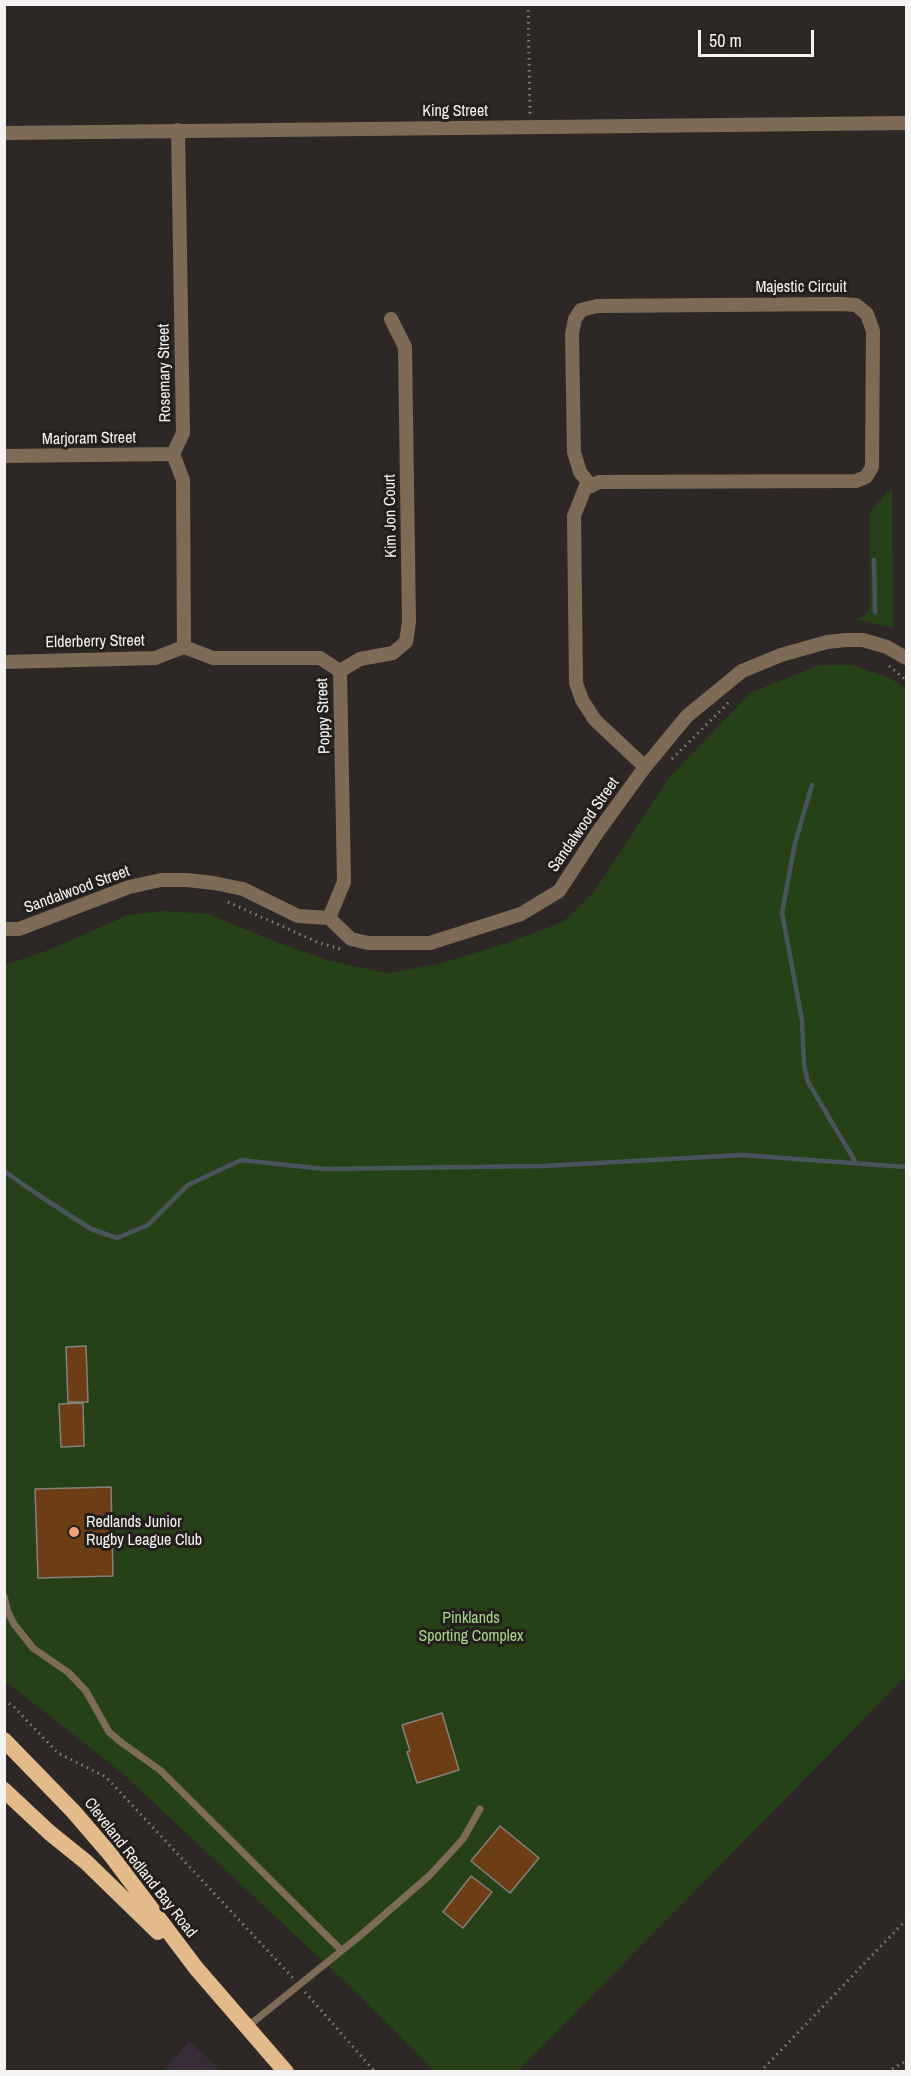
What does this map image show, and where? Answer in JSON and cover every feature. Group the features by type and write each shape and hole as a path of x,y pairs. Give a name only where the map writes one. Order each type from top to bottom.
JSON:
{"highway":[{"name":"Cleveland Redland Bay Road","path":"4,1740 73,1811 110,1854 196,1968 286,2072"},
{"name":"Cleveland Redland Bay Road","path":"4,1790 50,1833 86,1862 196,1968"}],"street":[{"name":"King Street","path":"4,133 906,123"},
{"name":"Rosemary Street","path":"173,454 183,433 178,130"},
{"name":"Majestic Circuit","path":"842,304 856,305 867,314 873,331 872,467 866,477 856,481 599,482 591,486 580,472 574,452 572,334 575,318 581,310 597,306 842,304"},
{"name":"Kim Jon Court","path":"340,671 360,659 393,653 406,642 409,622 405,347 392,319"},
{"name":"Marjoram Street","path":"4,456 173,454"},
{"path":"173,454 183,480 184,647"},
{"path":"591,486 585,488 574,516 576,683 582,700 595,720 645,767"},
{"name":"Sandalwood Street","path":"4,928 19,929 129,887 161,880 214,883 243,889 298,916 329,918 351,939 368,943 430,943 521,914 559,891 597,833 645,767 687,716 734,677 756,664 805,648 846,640 863,640 887,647 906,658"},
{"name":"Poppy Street","path":"184,647 213,658 320,658 340,671 344,882 329,918"},
{"name":"Elderberry Street","path":"4,662 155,658 184,647"}],"lane":[{"path":"4,1596 14,1624 33,1648 69,1673 86,1691 109,1731 160,1770 341,1950"},
{"path":"247,2027 430,1875 463,1839 480,1809"}],"path":[{"path":"528,4 531,128"},
{"path":"886,664 906,680"},
{"path":"669,762 735,697"},
{"path":"220,898 317,942 348,951"},
{"path":"4,1700 14,1707 58,1753 106,1777 299,1984 375,2072"},
{"path":"760,2072 906,1920"},
{"path":"887,2072 906,2061"}],"shaded area":[{"path":"189,2041 221,2071 163,2071"}],"green space":[{"path":"892,487 893,628 856,619 868,612 870,605 870,512"},
{"name":"Pinklands Sporting Complex","path":"820,665 852,665 887,677 906,690 906,1676 518,2071 434,2071 360,1996 120,1771 5,1681 4,965 49,950 128,915 165,911 208,914 330,961 387,973 439,964 504,944 563,922 594,892 669,778 750,693"}],"building":[{"path":"86,1346 88,1402 68,1402 66,1347"},
{"path":"83,1403 84,1446 61,1447 59,1404"},
{"name":"Redlands Junior Rugby League Club","path":"111,1487 113,1576 38,1578 35,1489"},
{"path":"442,1713 459,1770 417,1783 407,1752 410,1751 402,1725"},
{"path":"500,1826 539,1858 510,1893 471,1861"},
{"path":"471,1876 492,1892 463,1928 443,1912"}],"waterway":[{"path":"874,560 875,612"},
{"path":"812,785 795,843 782,913 802,1020 804,1065 808,1082 856,1163"},
{"path":"4,1171 91,1229 117,1238 148,1225 188,1185 241,1160 324,1169 543,1166 742,1155 906,1167"}],"place":[{"name":"Redlands Junior Rugby League Club","path":"74,1532"}]}
